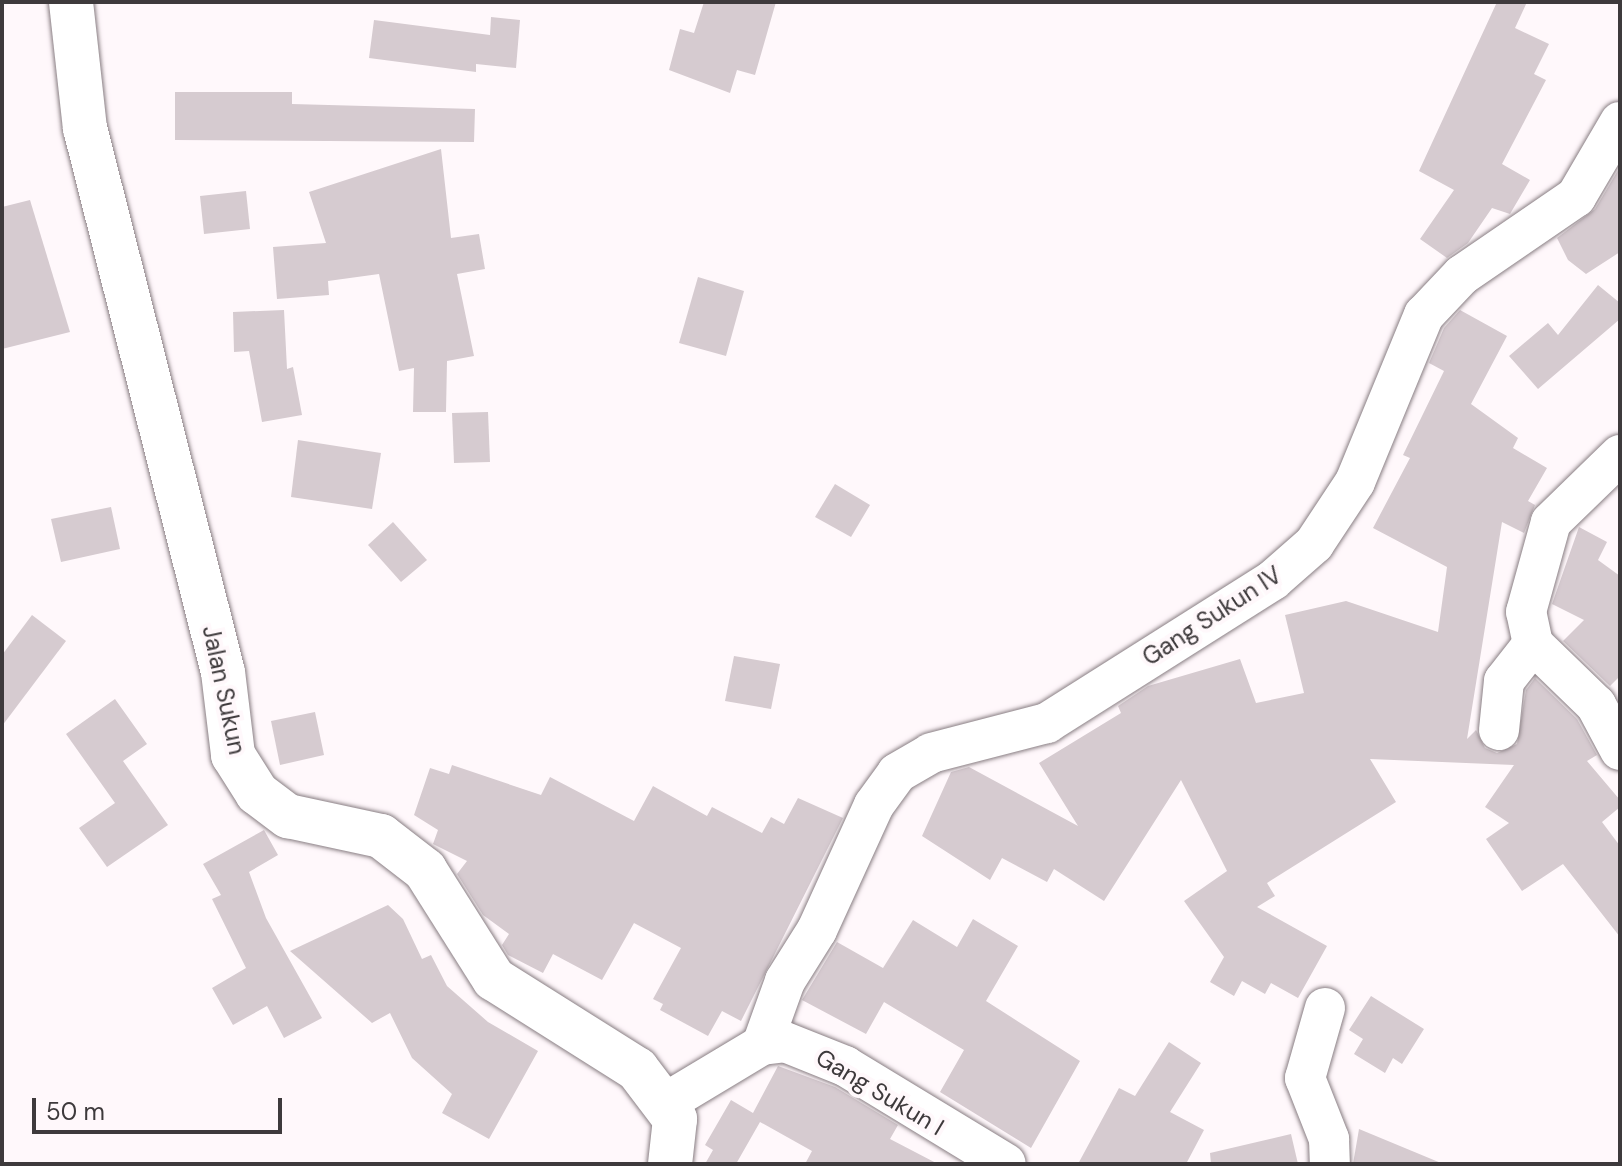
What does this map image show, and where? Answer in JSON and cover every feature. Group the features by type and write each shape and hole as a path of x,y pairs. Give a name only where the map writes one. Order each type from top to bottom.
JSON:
{"street":[{"name":"Jalan Sukun","path":"71,2 85,128 223,672 233,755 257,793 288,816 381,836 425,870 494,979 637,1069 667,1102"},
{"name":"Gang Sukun IV","path":"762,1045 785,981 817,930 874,805 897,773 931,753 1047,723 1273,580 1314,544 1355,482 1424,315 1462,275 1576,197 1620,122"},
{"path":"1620,455 1551,522 1526,612 1533,644 1596,705 1620,750"},
{"path":"1499,730 1504,681 1533,644"},
{"path":"1325,1008 1305,1078 1329,1139 1330,1164"},
{"path":"670,1164 675,1119 667,1102 762,1045"},
{"name":"Gang Sukun I","path":"762,1045 813,1050 1006,1164"}],"building":[{"path":"704,2 776,2 755,75 737,70 730,93 669,70 680,29 694,33"},
{"path":"1497,2 1527,2 1515,28 1549,44 1534,74 1546,80 1502,164 1530,180 1510,214 1492,208 1468,243 1447,258 1420,239 1454,190 1419,171"},
{"path":"491,17 520,20 516,68 476,64 476,72 369,58 374,20 490,35"},
{"path":"175,92 292,92 292,104 475,109 474,142 175,140"},
{"path":"441,149 451,238 479,234 485,269 457,274 474,356 447,361 446,412 413,412 414,368 399,371 379,274 328,281 329,295 277,299 273,247 326,243 309,192"},
{"path":"1620,167 1620,252 1586,274 1568,260 1557,238 1595,209"},
{"path":"246,191 250,229 204,234 200,196"},
{"path":"30,200 70,332 2,349 2,207"},
{"path":"698,277 744,291 726,356 679,343"},
{"path":"1598,285 1620,303 1620,319 1538,389 1509,356 1548,323 1558,335"},
{"path":"284,310 287,369 293,367 302,415 262,422 249,351 234,352 233,312"},
{"path":"1460,310 1507,336 1471,404 1518,438 1513,448 1547,468 1528,501 1535,505 1524,533 1502,522 1467,739 1476,730 1485,748 1497,753 1517,744 1526,690 1535,678 1577,719 1597,755 1587,761 1620,800 1620,807 1602,822 1620,846 1620,937 1563,864 1522,891 1486,839 1509,823 1485,807 1514,765 1370,759 1396,802 1267,883 1275,896 1257,907 1327,946 1298,998 1271,983 1265,994 1242,981 1234,996 1210,982 1224,957 1184,901 1227,871 1181,780 1104,901 1054,869 1047,882 1002,858 990,880 922,836 951,772 969,767 1078,826 1039,763 1121,713 1118,706 1148,686 1240,659 1256,703 1304,693 1285,615 1346,601 1438,632 1447,567 1373,528 1410,458 1403,455 1444,371 1429,363 1444,328"},
{"path":"488,412 490,462 454,463 452,413"},
{"path":"298,440 381,453 372,509 291,497"},
{"path":"835,484 870,505 851,537 815,517"},
{"path":"111,507 120,549 61,562 51,519"},
{"path":"393,522 427,560 401,582 368,545"},
{"path":"1579,527 1607,542 1598,560 1620,576 1620,676 1610,686 1563,641 1584,620 1552,604"},
{"path":"32,615 66,641 2,726 2,655"},
{"path":"734,656 780,664 771,709 725,701"},
{"path":"115,699 147,744 123,761 168,825 107,867 79,828 115,803 66,734"},
{"path":"315,712 324,755 280,765 271,721"},
{"path":"452,765 541,795 550,777 634,821 653,786 707,816 712,807 762,833 771,817 784,824 798,798 843,818 741,1021 722,1011 708,1036 660,1010 663,1004 653,999 681,948 634,923 602,980 553,954 543,973 508,955 502,945 509,934 483,915 457,874 467,861 433,844 438,830 414,815 430,768 449,774"},
{"path":"264,830 278,855 249,872 266,918 322,1018 284,1038 267,1006 233,1025 212,988 246,968 212,899 221,895 203,864"},
{"path":"388,905 403,919 422,959 431,955 447,986 488,1022 538,1051 489,1139 442,1113 452,1094 412,1058 390,1013 372,1023 290,951"},
{"path":"973,919 1018,946 986,1001 1080,1061 1031,1148 940,1092 964,1050 884,1002 866,1034 802,1000 837,942 883,968 913,920 957,947"},
{"path":"1371,996 1424,1029 1402,1064 1393,1058 1385,1073 1354,1054 1363,1039 1349,1030"},
{"path":"1169,1042 1201,1063 1170,1112 1204,1130 1186,1164 1078,1164 1119,1088 1135,1096"},
{"path":"778,1066 835,1087 898,1125 890,1139 938,1164 805,1164 812,1151 760,1122 736,1164 705,1164 713,1150 705,1145 731,1100 753,1113"},
{"path":"1359,1129 1441,1163 1441,1164 1353,1164"},
{"path":"1291,1134 1298,1164 1211,1164 1210,1153"}]}
